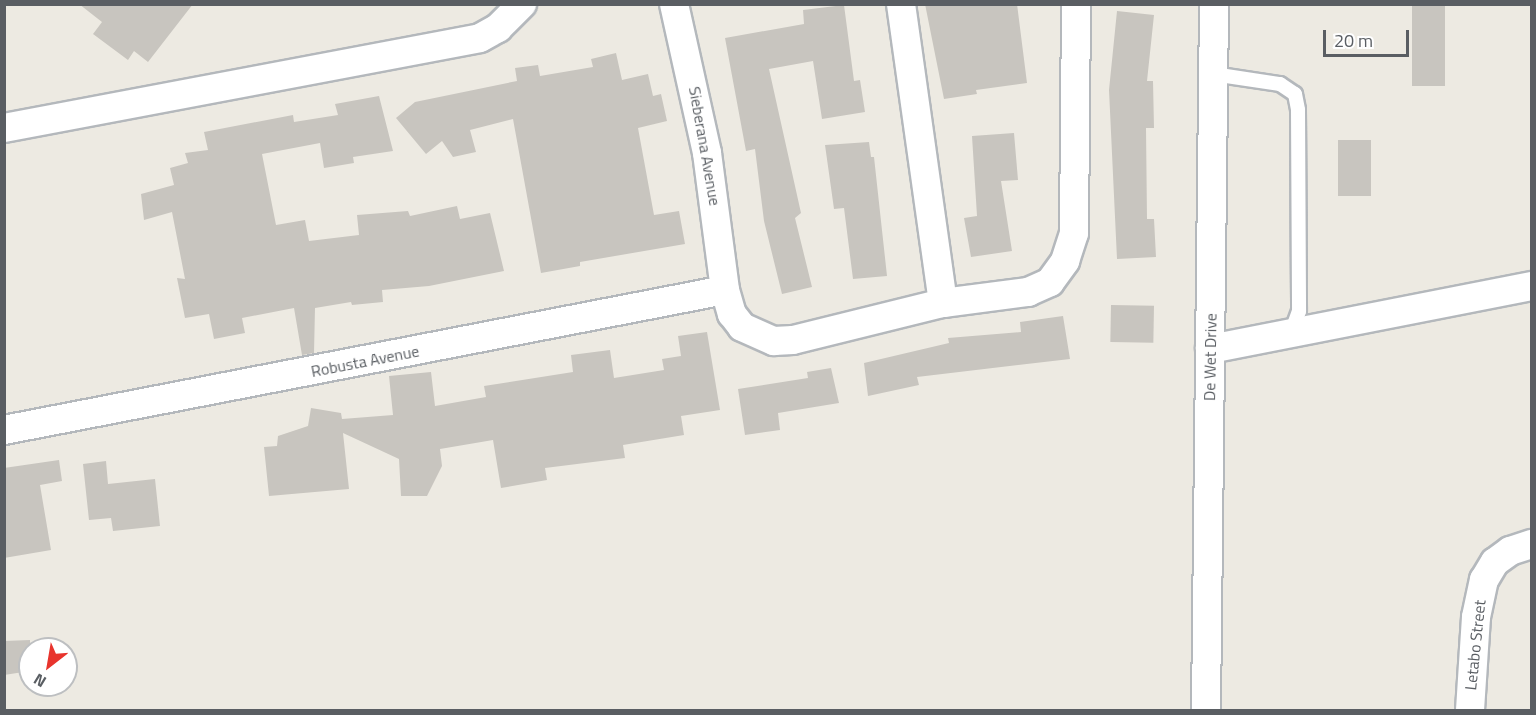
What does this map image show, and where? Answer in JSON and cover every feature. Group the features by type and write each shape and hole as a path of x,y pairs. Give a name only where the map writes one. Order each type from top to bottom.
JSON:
{"street":[{"path":"4,128 480,38 498,28 522,4"},
{"name":"Sieberana Avenue","path":"674,4 707,153 725,290 732,314 742,327 774,341 793,340 943,303 1028,292 1050,282 1065,261 1074,233 1076,4"},
{"path":"901,4 943,303"},
{"name":"De Wet Drive","path":"1206,711 1214,4"},
{"path":"1210,349 1532,286"},
{"name":"Robusta Avenue","path":"4,430 725,290"},
{"name":"Letabo Street","path":"1470,711 1476,617 1484,580 1495,562 1510,551 1532,544"}],"lane":[{"path":"1213,75 1280,84 1295,94 1298,110 1299,311 1294,325 1283,335"}],"building":[{"path":"79,4 193,4 148,62 134,51 128,60 93,34 102,22"},
{"path":"925,4 1017,4 1027,83 976,90 977,94 944,99"},
{"path":"1412,4 1445,4 1445,86 1412,86"},
{"path":"844,5 854,81 860,80 865,112 822,119 813,61 769,69 801,213 795,218 812,287 782,294 764,221 755,149 746,151 725,38 804,24 803,10"},
{"path":"1117,11 1154,15 1147,81 1153,81 1154,128 1146,128 1147,219 1154,219 1156,257 1117,259 1109,90"},
{"path":"616,53 622,80 648,74 653,96 661,94 667,121 638,128 654,215 679,211 685,244 580,262 580,266 541,273 513,119 470,130 476,152 453,157 442,141 426,154 396,118 415,102 517,81 515,68 538,65 540,76 593,67 591,59"},
{"path":"379,96 393,151 353,157 354,163 324,168 320,143 262,154 276,225 305,220 309,241 359,235 357,215 408,211 410,216 457,206 460,219 490,213 504,271 429,286 382,290 383,302 352,305 351,302 315,308 314,353 302,355 294,308 242,318 245,333 214,339 209,314 185,318 177,278 185,279 172,212 144,220 141,194 174,185 170,168 188,163 185,153 208,150 204,132 293,115 294,122 338,115 335,104"},
{"path":"1014,133 1018,180 1001,181 1012,251 971,257 964,218 977,216 972,136"},
{"path":"1338,140 1371,140 1371,196 1338,196"},
{"path":"869,142 871,157 874,157 887,276 853,279 844,208 834,209 825,145"},
{"path":"1111,305 1154,306 1153,343 1110,342"},
{"path":"1063,316 1070,359 917,377 919,385 868,396 864,363 949,343 948,338 1021,332 1020,322"},
{"path":"707,332 720,410 681,416 684,435 623,445 625,458 545,468 547,480 501,488 493,440 440,449 442,466 427,496 401,496 399,459 343,433 349,489 269,496 264,447 277,446 278,436 308,426 311,408 341,413 342,419 393,415 389,376 431,372 435,406 486,397 484,386 573,372 571,355 610,350 614,378 664,370 662,359 681,356 678,336"},
{"path":"831,368 839,403 778,413 780,430 745,435 738,389 808,378 807,372"},
{"path":"59,460 62,481 40,485 51,550 4,558 4,468"},
{"path":"106,461 108,484 155,479 160,526 113,531 111,518 89,520 83,464"},
{"path":"18,640 18,673 4,675 4,641"}]}
